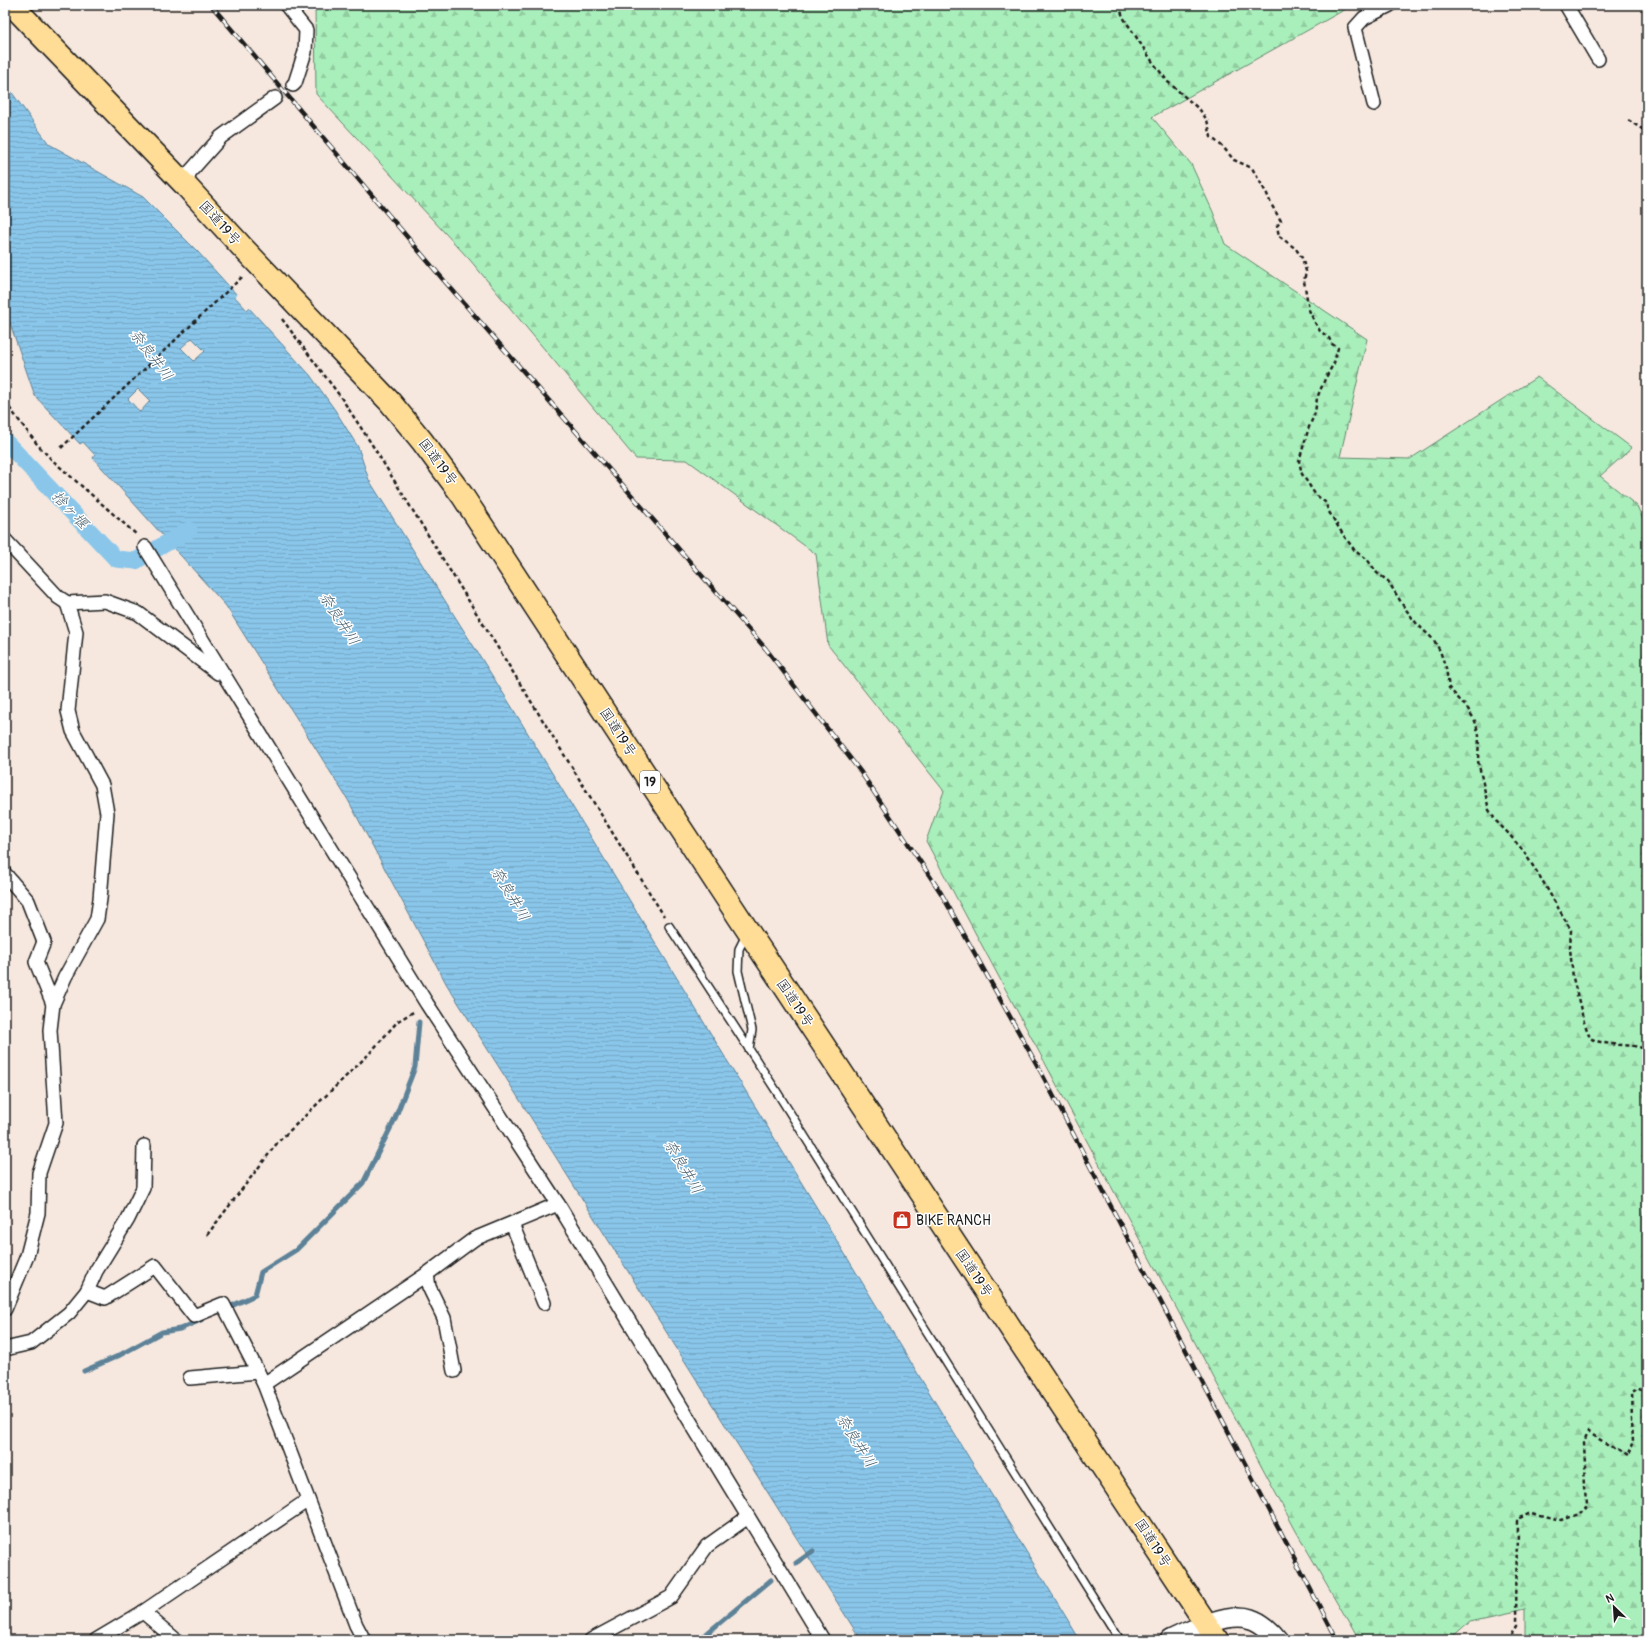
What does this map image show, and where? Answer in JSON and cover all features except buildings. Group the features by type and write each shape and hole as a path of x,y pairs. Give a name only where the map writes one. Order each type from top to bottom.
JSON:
{"highway":[{"name":"国道19号","path":"12,5 187,187 243,248 356,364 422,441 462,495 748,931 1212,1632"}],"main road":[{"path":"1170,1640 1212,1632 1230,1618 1246,1618 1253,1620 1278,1640"}],"street":[{"path":"286,5 306,30 305,52 293,85"},
{"path":"1374,104 1355,28 1364,18 1390,5"},
{"path":"1566,5 1598,59"},
{"path":"187,187 189,173 221,138 275,98"},
{"path":"5,540 58,597 67,603 105,601 138,613 225,678"},
{"path":"145,547 427,1004 558,1204 823,1640"},
{"path":"5,1309 27,1256 38,1213 39,1173 56,1123 50,1030 53,1004 65,977 97,919 100,899 107,813 102,785 73,731 68,710 76,632 67,603"},
{"path":"5,874 28,900 44,942 36,962 53,1004"},
{"path":"5,1348 31,1343 69,1313 87,1291 96,1271 128,1219 143,1188 144,1146"},
{"path":"264,1384 427,1274 474,1239 558,1204"},
{"path":"512,1224 544,1303"},
{"path":"87,1291 105,1298 155,1266 194,1316 223,1304 264,1384 356,1625 364,1640"},
{"path":"427,1274 429,1287 444,1318 454,1371"},
{"path":"190,1378 258,1372"},
{"path":"96,1640 143,1612 308,1500"},
{"path":"591,1640 671,1597 707,1546 748,1517"},
{"path":"143,1612 176,1640"}],"lane":[{"path":"669,926 749,1050 1120,1640"},
{"path":"748,931 739,949 738,971 752,1030 749,1050"}],"path":[{"path":"1119,5 1123,17 1152,61 1168,82 1200,110 1207,120 1211,137 1223,146 1234,160 1252,168 1281,221 1277,226 1279,236 1296,249 1302,258 1306,271 1304,281 1309,310 1320,331 1329,338 1332,344 1338,348 1334,362 1325,378 1317,398 1315,413 1309,427 1299,461 1302,474 1315,494 1325,502 1329,512 1348,542 1356,552 1367,559 1377,573 1388,581 1417,624 1434,640 1440,651 1446,668 1449,688 1468,709 1475,721 1479,735 1478,761 1489,810 1496,821 1524,852 1571,930 1570,948 1573,978 1584,1022 1590,1038 1598,1042 1641,1047 1647,1050"},
{"path":"1628,120 1647,132"},
{"path":"61,448 242,277"},
{"path":"279,314 340,396 371,443 669,926"},
{"path":"5,402 33,439 51,458 136,533 145,547"},
{"path":"207,1235 278,1142 369,1054 398,1022 427,1004"},
{"path":"1507,1640 1516,1626 1517,1519 1531,1512 1560,1520 1578,1514 1587,1505 1584,1443 1588,1432 1626,1456 1633,1442 1631,1393 1639,1389 1647,1392"}],"green space":[{"path":"315,5 1353,5 1152,117 1191,164 1213,212 1225,244 1367,339 1340,457 1410,459 1537,377 1632,448 1600,476 1637,506 1647,528 1647,1640 1525,1640 1525,1609 1470,1621 1449,1640 1359,1640 1296,1531 926,841 944,791 828,645 816,554 687,460 636,459 470,260 316,94"}],"water":[{"name":"奈良井川","path":"5,83 49,144 143,197 197,251 237,295 235,297 247,310 249,308 310,375 335,410 358,447 369,480 510,704 1080,1640 861,1640 447,985 348,800 226,606 93,458 95,455 83,442 80,444 35,396 5,309","holes":["192,338 205,351 194,361 181,348","138,389 150,401 140,412 128,399"]}],"waterway":[{"name":"捨ヶ堰","path":"5,441 116,559 136,561 142,557"},
{"name":"捨ヶ堰","path":"158,548 189,530"},
{"path":"225,1309 255,1295 261,1272 296,1250 363,1183 394,1121 415,1067 419,1022"},
{"path":"84,1371 118,1356 162,1332 180,1329 201,1320"},
{"path":"796,1563 813,1551"},
{"path":"699,1640 771,1580"}],"tunnel":[{"path":"275,98 293,85"}],"railway":[{"path":"211,5 441,277 766,649 860,771 941,893 1042,1074 1337,1640"}],"place":[{"name":"BIKE RANCH","path":"902,1220"}]}
